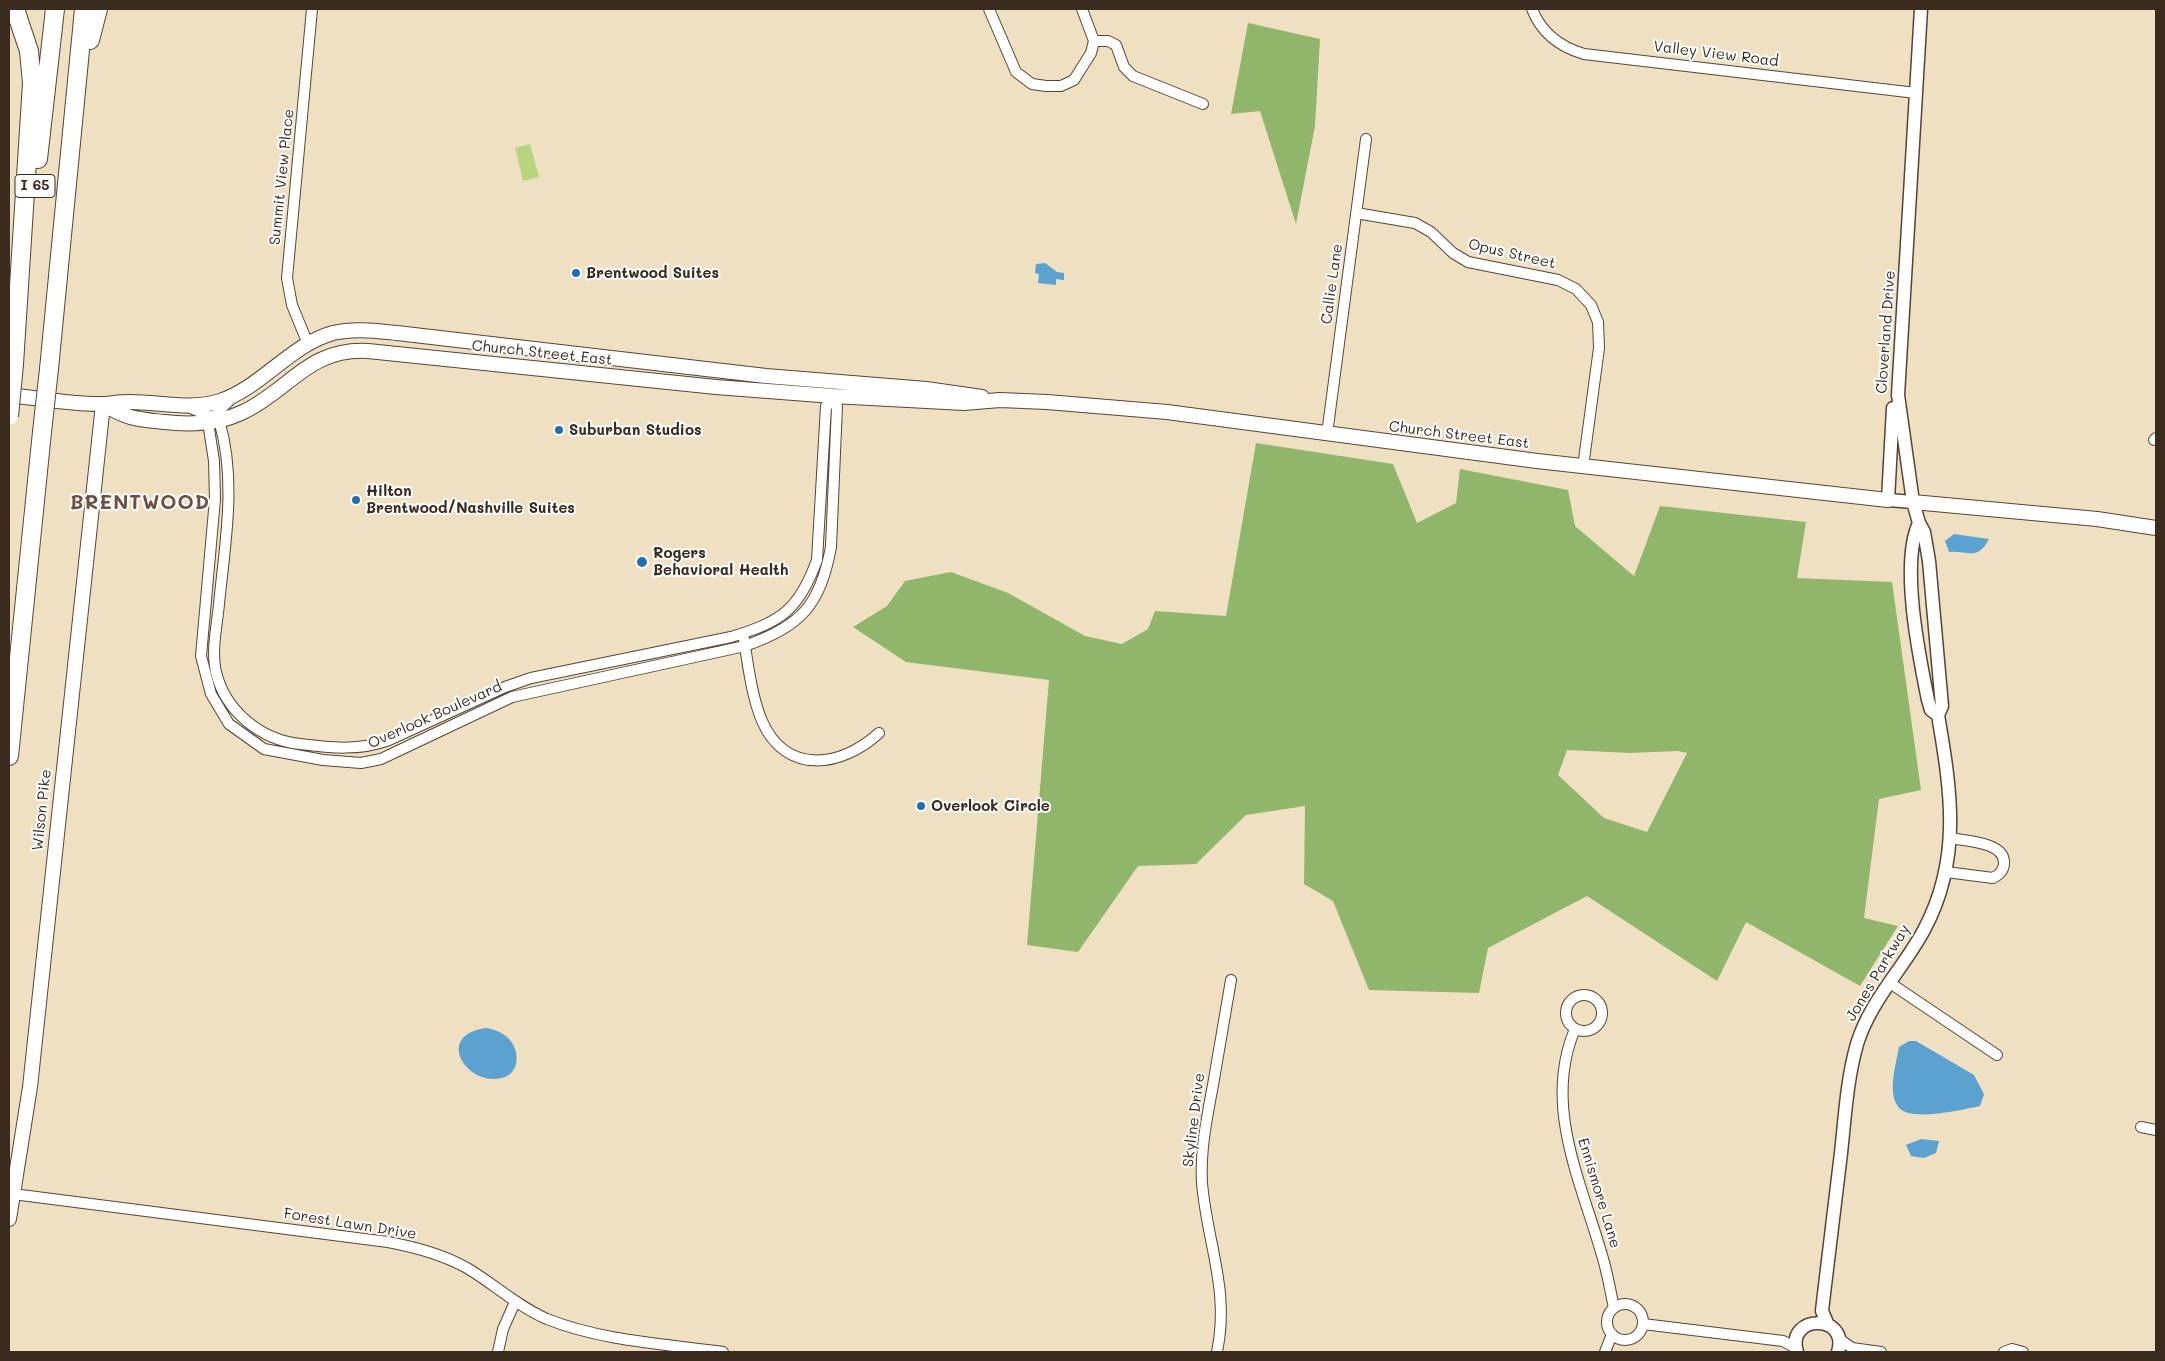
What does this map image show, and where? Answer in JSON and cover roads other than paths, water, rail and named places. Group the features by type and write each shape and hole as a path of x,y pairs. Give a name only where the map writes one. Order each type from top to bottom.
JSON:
{"highway":[{"path":"14,364 32,83 29,51 15,9"},
{"name":"I 65","path":"9,416 55,9"},
{"name":"I 65","path":"9,756 84,9"},
{"path":"77,91 98,9"}],"main road":[{"name":"Church Street East","path":"9,395 103,404 126,402 185,405 218,402 235,395 308,344 344,331 382,332 766,376 963,392 1000,400"},
{"name":"Church Street East","path":"103,404 123,417 178,424 213,420 245,411 318,360 338,352 352,350 833,399 964,403 1000,400 1063,403 1167,412 1582,467 1888,500"},
{"name":"Wilson Pike","path":"9,1219 30,1087 103,404"},
{"path":"1913,502 2097,519 2156,528"}],"street":[{"name":"Summit View Place","path":"308,344 290,298 287,278 312,9"},
{"path":"989,9 1011,65 1021,77 1032,84 1061,86 1074,80 1087,61 1094,41 1082,9"},
{"name":"Valley View Road","path":"1532,9 1540,24 1550,36 1566,47 1584,54 1916,93"},
{"name":"Cloverland Drive","path":"1913,502 1901,429 1898,382 1920,9"},
{"path":"1094,41 1108,41 1116,46 1124,67 1133,76 1203,104"},
{"name":"Callie Lane","path":"1327,434 1366,139"},
{"name":"Opus Street","path":"1356,213 1415,223 1431,232 1453,253 1468,262 1558,280 1576,289 1591,305 1598,322 1599,348 1582,467"},
{"path":"1888,500 1893,406 1898,382"},
{"path":"185,405 213,420 235,395"},
{"name":"Overlook Boulevard","path":"833,399 838,406 832,534 827,568 818,593 796,620 775,636 745,646 512,696 381,759 361,763 322,760 264,750 235,730 224,718 211,694 201,656 216,478 213,420 228,464 229,509 215,647 216,671 221,687 244,718 257,730 291,744 344,749 369,746 389,740 505,687 531,678 743,634 762,628 783,615 798,600 810,581 817,560 826,406 833,399"},
{"name":"Church Street East","path":"1888,500 1913,502"},
{"name":"Jones Parkway","path":"1838,1338 1828,1325 1822,1311 1850,1074 1864,1025 1924,930 1938,899 1946,872 1950,838 1949,785 1938,715 1942,706 1935,617 1924,532 1919,523 1913,502"},
{"name":"Jones Parkway","path":"1919,523 1913,536 1913,598 1928,700 1932,710 1938,715"},
{"path":"743,634 762,721 774,740 790,752 817,761 833,760 864,747 879,733"},
{"path":"1946,872 1988,879 1998,876 2004,868 2004,857 1997,849 1950,838"},
{"name":"Skyline Drive","path":"1217,1352 1222,1315 1220,1282 1206,1211 1202,1183 1202,1159 1206,1120 1231,980"},
{"path":"1890,983 1998,1055"},
{"name":"Ennismore Lane","path":"1575,1029 1567,1048 1563,1070 1565,1128 1578,1183 1601,1251 1614,1308"},
{"path":"2141,1127 2156,1130"},
{"name":"Forest Lawn Drive","path":"13,1194 407,1246 438,1254 460,1264 515,1302 546,1318 583,1331 723,1352"},
{"path":"498,1352 502,1329 515,1302"},
{"path":"1622,1304 1634,1306 1641,1314 1643,1324 1640,1331 1631,1338 1619,1338 1612,1334 1607,1320 1614,1308 1622,1304"},
{"path":"1783,1341 1798,1334 1822,1311"},
{"path":"1811,1323 1828,1325"},
{"path":"1643,1324 1783,1341 1797,1350 1798,1334"},
{"path":"1605,1352 1612,1334"},
{"path":"1838,1338 1848,1350 1881,1352"},
{"path":"1838,1338 1838,1352"},
{"path":"2004,1352 2012,1349 2023,1352"}],"water":[{"path":"1045,263 1057,272 1064,273 1064,280 1056,279 1056,285 1038,283 1039,274 1035,273 1036,264"},
{"path":"1954,534 1989,539 1985,546 1976,553 1949,552 1945,541"},
{"path":"487,1028 503,1034 512,1042 514,1047 517,1059 516,1065 514,1070 505,1077 491,1079 479,1076 469,1069 462,1060 459,1050 461,1040 470,1032"},
{"path":"1909,1041 1916,1041 1974,1075 1984,1094 1980,1106 1936,1114 1912,1114 1902,1111 1894,1099 1893,1085 1899,1047"},
{"path":"1921,1139 1939,1141 1936,1153 1924,1158 1911,1156 1906,1145"}],"place":[{"name":"Brentwood Suites","path":"576,273"},
{"name":"Suburban Studios","path":"559,430"},
{"name":"Hilton Brentwood/Nashville Suites","path":"356,500"},
{"name":"Rogers Behavioral Health","path":"642,562"},
{"name":"Overlook Circle","path":"921,806"}],"district":[{"name":"BRENTWOOD","path":"140,503"}]}
